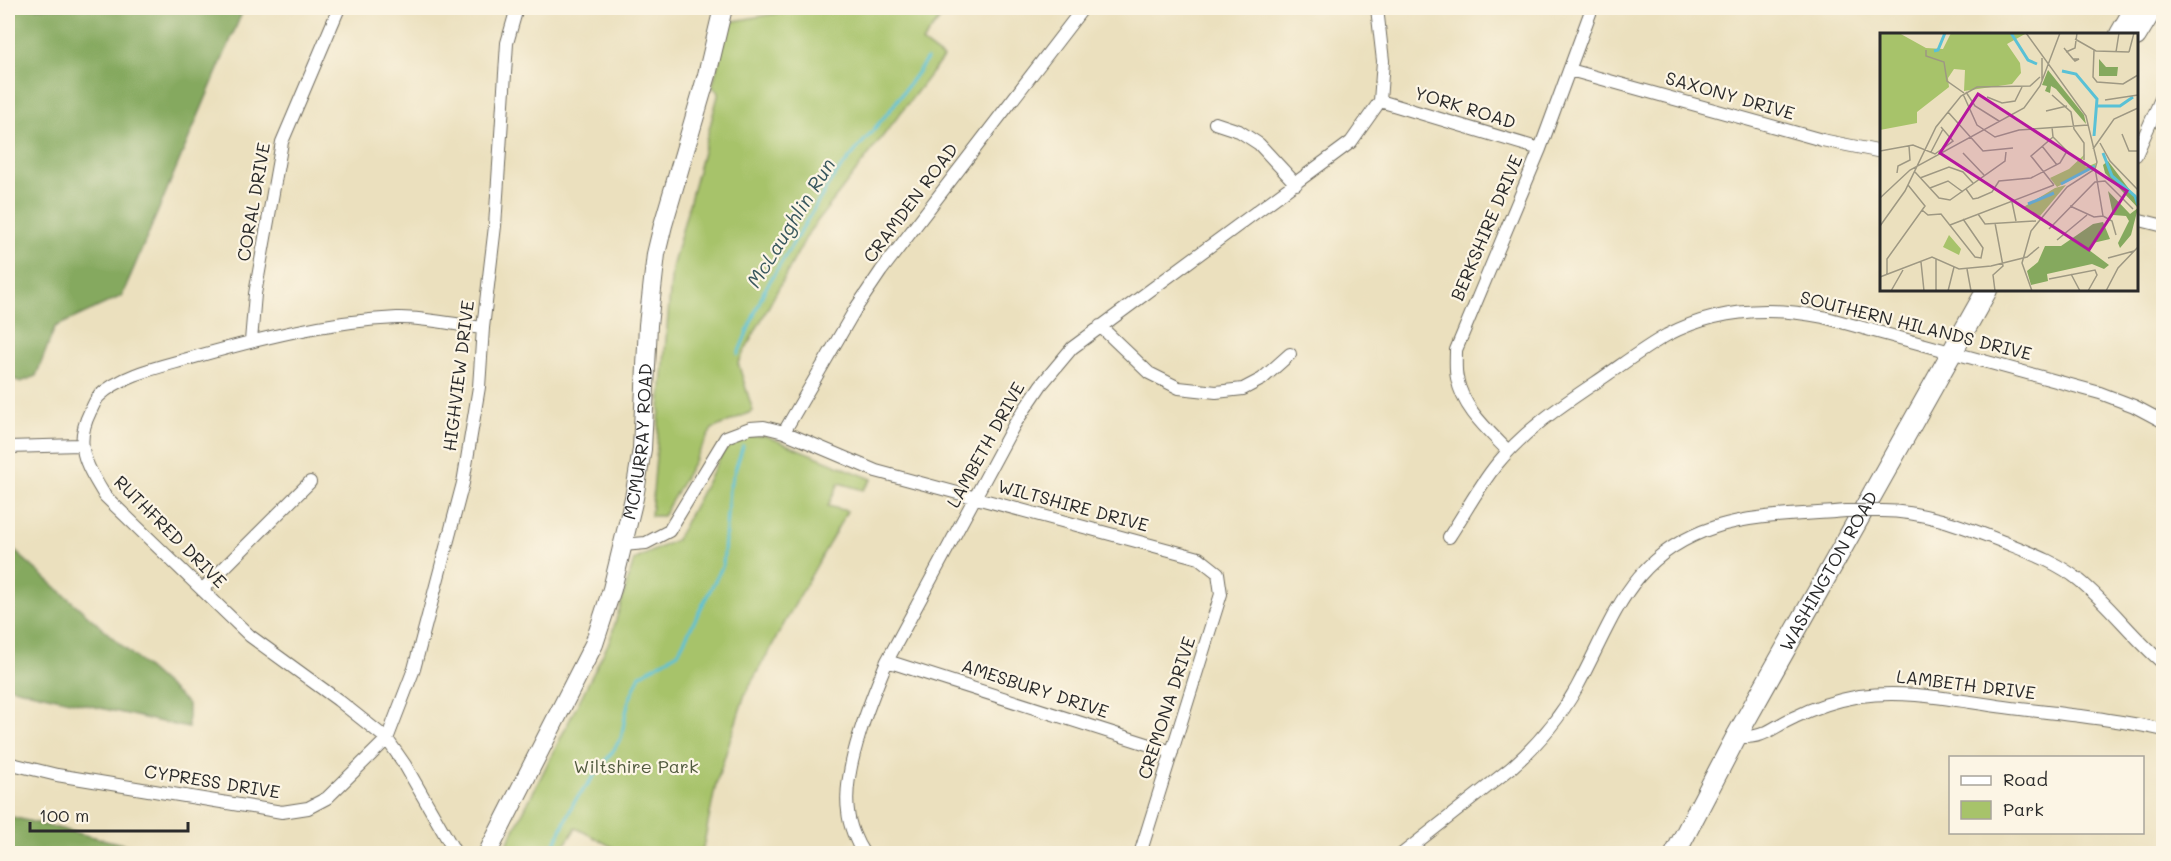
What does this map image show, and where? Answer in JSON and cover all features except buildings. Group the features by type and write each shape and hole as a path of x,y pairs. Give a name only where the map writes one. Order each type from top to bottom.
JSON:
{"main road":[{"name":"MCMURRAY ROAD","path":"487,854 594,644 604,618 623,545 642,449 648,326 656,254 674,184 707,75 723,8"},
{"path":"2122,33 2135,8"},
{"path":"2138,33 2153,8"},
{"name":"WASHINGTON ROAD","path":"1676,854 1736,737 1986,291"}],"street":[{"name":"CORAL DRIVE","path":"251,341 255,294 282,142 339,8"},
{"name":"HIGHVIEW DRIVE","path":"387,739 414,669 463,483 479,387 483,328 495,226 507,43 517,8"},
{"name":"CRAMDEN ROAD","path":"784,432 856,308 881,271 1083,8"},
{"path":"1377,8 1383,61 1380,101"},
{"name":"BERKSHIRE DRIVE","path":"1508,451 1476,417 1462,396 1457,377 1456,350 1540,149 1592,8"},
{"name":"SAXONY DRIVE","path":"1570,69 1822,140 1880,152"},
{"path":"2138,150 2163,92"},
{"name":"YORK ROAD","path":"1380,101 1540,149"},
{"name":"LAMBETH DRIVE","path":"864,854 858,845 848,811 848,777 872,696 887,661 1014,426 1041,385 1072,348 1100,326 1351,142 1380,101"},
{"path":"1215,123 1239,131 1259,144 1296,184"},
{"path":"2138,220 2163,226"},
{"name":"SOUTHERN HILANDS DRIVE","path":"1449,537 1487,478 1508,451 1551,413 1658,341 1691,324 1729,314 1757,310 1806,314 2109,396 2141,409 2163,422"},
{"path":"8,447 80,445 86,420 98,398 122,380 162,366 251,341 347,322 400,318 483,328"},
{"path":"1100,326 1149,373 1179,388 1216,392 1243,389 1262,379 1290,354"},
{"name":"WILTSHIRE DRIVE","path":"623,545 645,543 669,531 726,438 750,428 764,427 784,432 876,471 1199,558 1218,573"},
{"name":"RUTHFRED DRIVE","path":"80,445 88,469 105,496 250,636 387,739 405,765 456,854"},
{"path":"202,590 310,482"},
{"path":"1402,854 1511,768 1540,740 1563,711 1623,597 1646,569 1661,556 1694,536 1725,525 1773,517 1878,511 1905,512 1951,523 2053,564 2078,578 2163,664"},
{"name":"CREMONA DRIVE","path":"1140,854 1221,594 1218,573"},
{"name":"AMESBURY DRIVE","path":"887,661 1172,752"},
{"name":"LAMBETH DRIVE","path":"1736,737 1761,736 1792,718 1821,706 1858,696 1885,694 1928,696 2116,721 2163,730"},
{"name":"CYPRESS DRIVE","path":"8,764 57,775 282,812 308,808 327,798 387,739"}],"green space":[{"path":"8,8 244,8 122,296 55,327 36,376 21,382 8,377"},
{"path":"806,8 948,8 922,42 943,58 809,232 738,363 753,411 712,429 663,516 651,516 672,268 719,92 712,87 729,22"},
{"name":"Wiltshire Park","path":"743,436 766,436 872,479 863,490 839,483 828,506 847,511 745,694 716,784 702,853 624,853 576,828 559,853 502,854 610,640 634,560 676,540 723,452"},
{"path":"8,545 188,704 188,728 8,687"},
{"path":"8,816 159,853 8,853"}],"waterway":[{"name":"McLaughlin Run","path":"738,354 764,291 832,179 891,109 927,59"},
{"name":"McLaughlin Run","path":"550,854 574,802 621,738 628,703 640,675 678,653 723,565 729,489 743,446"},
{"path":"57,854 63,854"}]}
